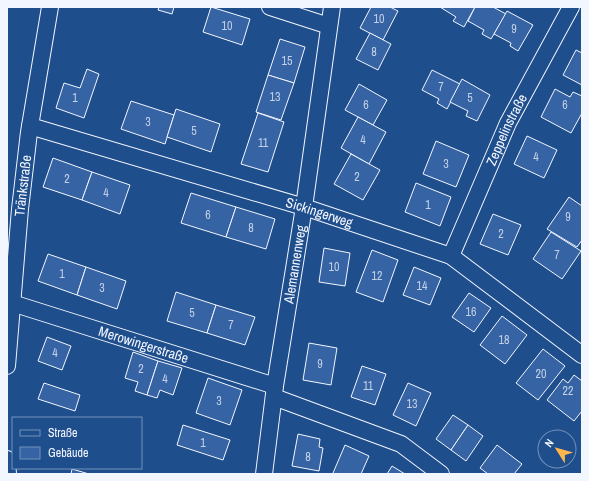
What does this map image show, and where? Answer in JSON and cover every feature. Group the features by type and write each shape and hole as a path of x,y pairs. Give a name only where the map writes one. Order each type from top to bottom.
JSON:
{"street":[{"name":"Tränkstraße","path":"7,366 20,209 30,126 50,7"},
{"path":"270,7 329,26"},
{"name":"Alemannenweg","path":"264,474 332,7"},
{"name":"Zeppelinstraße","path":"451,256 508,123 571,7"},
{"name":"Sickingerweg","path":"30,126 304,207 451,256 582,355"},
{"name":"Merowingerstraße","path":"12,303 275,392 401,444 441,474"},
{"path":"7,459 8,474"}],"building":[{"path":"159,7 174,7 172,14 158,10"},
{"path":"211,7 250,19 242,45 203,32"},
{"path":"371,7 390,7 398,11 383,40 360,28"},
{"path":"440,7 475,7 464,27 453,21 456,17"},
{"path":"475,7 493,7 506,14 491,39 482,34 484,30 468,21"},
{"path":"507,11 533,25 518,51 510,46 511,43 494,34"},
{"path":"370,33 391,44 378,70 356,59"},
{"path":"280,39 305,47 294,83 268,75"},
{"path":"576,50 582,53 582,85 563,75"},
{"path":"87,69 99,74 84,118 56,108 64,83 80,88"},
{"path":"432,70 460,84 447,109 437,103 439,99 422,90"},
{"path":"268,75 294,83 281,120 256,112"},
{"path":"462,79 490,95 477,121 466,116 468,111 450,102"},
{"path":"359,84 387,100 373,125 345,110"},
{"path":"555,89 570,97 573,92 582,96 582,113 571,133 541,117"},
{"path":"131,101 174,115 165,144 121,129"},
{"path":"176,109 220,124 211,152 167,137"},
{"path":"258,113 284,122 268,172 241,164"},
{"path":"358,117 386,132 369,164 341,148"},
{"path":"527,136 557,150 544,178 514,164"},
{"path":"436,141 469,155 456,187 423,174"},
{"path":"351,154 380,170 363,200 334,184"},
{"path":"53,158 92,172 82,200 43,187"},
{"path":"92,172 130,185 120,214 82,200"},
{"path":"416,183 451,197 440,226 405,212"},
{"path":"191,193 236,207 226,237 181,223"},
{"path":"569,197 582,206 582,240 577,247 547,229"},
{"path":"236,207 275,219 266,249 226,237"},
{"path":"493,214 521,225 508,255 480,244"},
{"path":"551,232 581,251 562,279 533,259"},
{"path":"324,248 350,253 345,286 319,282"},
{"path":"372,250 398,260 383,302 356,292"},
{"path":"48,254 86,267 77,295 38,281"},
{"path":"86,267 126,281 117,309 77,295"},
{"path":"414,267 441,278 430,305 403,295"},
{"path":"176,292 216,305 207,333 167,321"},
{"path":"469,293 491,308 474,332 452,317"},
{"path":"216,305 255,317 245,345 207,333"},
{"path":"502,316 527,335 505,364 480,345"},
{"path":"47,337 71,346 62,370 38,361"},
{"path":"309,343 337,348 331,385 303,380"},
{"path":"543,349 565,366 538,400 516,383"},
{"path":"133,352 158,361 147,395 135,391 138,382 125,378"},
{"path":"158,361 182,368 173,395 160,390 157,398 147,395"},
{"path":"362,366 386,374 375,405 351,397"},
{"path":"574,375 582,381 582,411 574,421 547,400 563,379 568,383"},
{"path":"208,378 242,390 230,425 196,413"},
{"path":"44,383 80,395 75,411 38,399"},
{"path":"408,383 431,393 416,426 393,415"},
{"path":"453,415 468,425 451,450 436,439"},
{"path":"183,425 230,440 223,460 177,445"},
{"path":"468,425 483,436 466,461 451,450"},
{"path":"298,434 320,439 319,447 323,448 319,471 292,466"},
{"path":"345,445 369,456 361,474 333,473"},
{"path":"497,445 522,464 514,474 488,474 480,468"},
{"path":"392,466 405,474 387,474"},
{"path":"72,469 89,474 71,474"}]}
